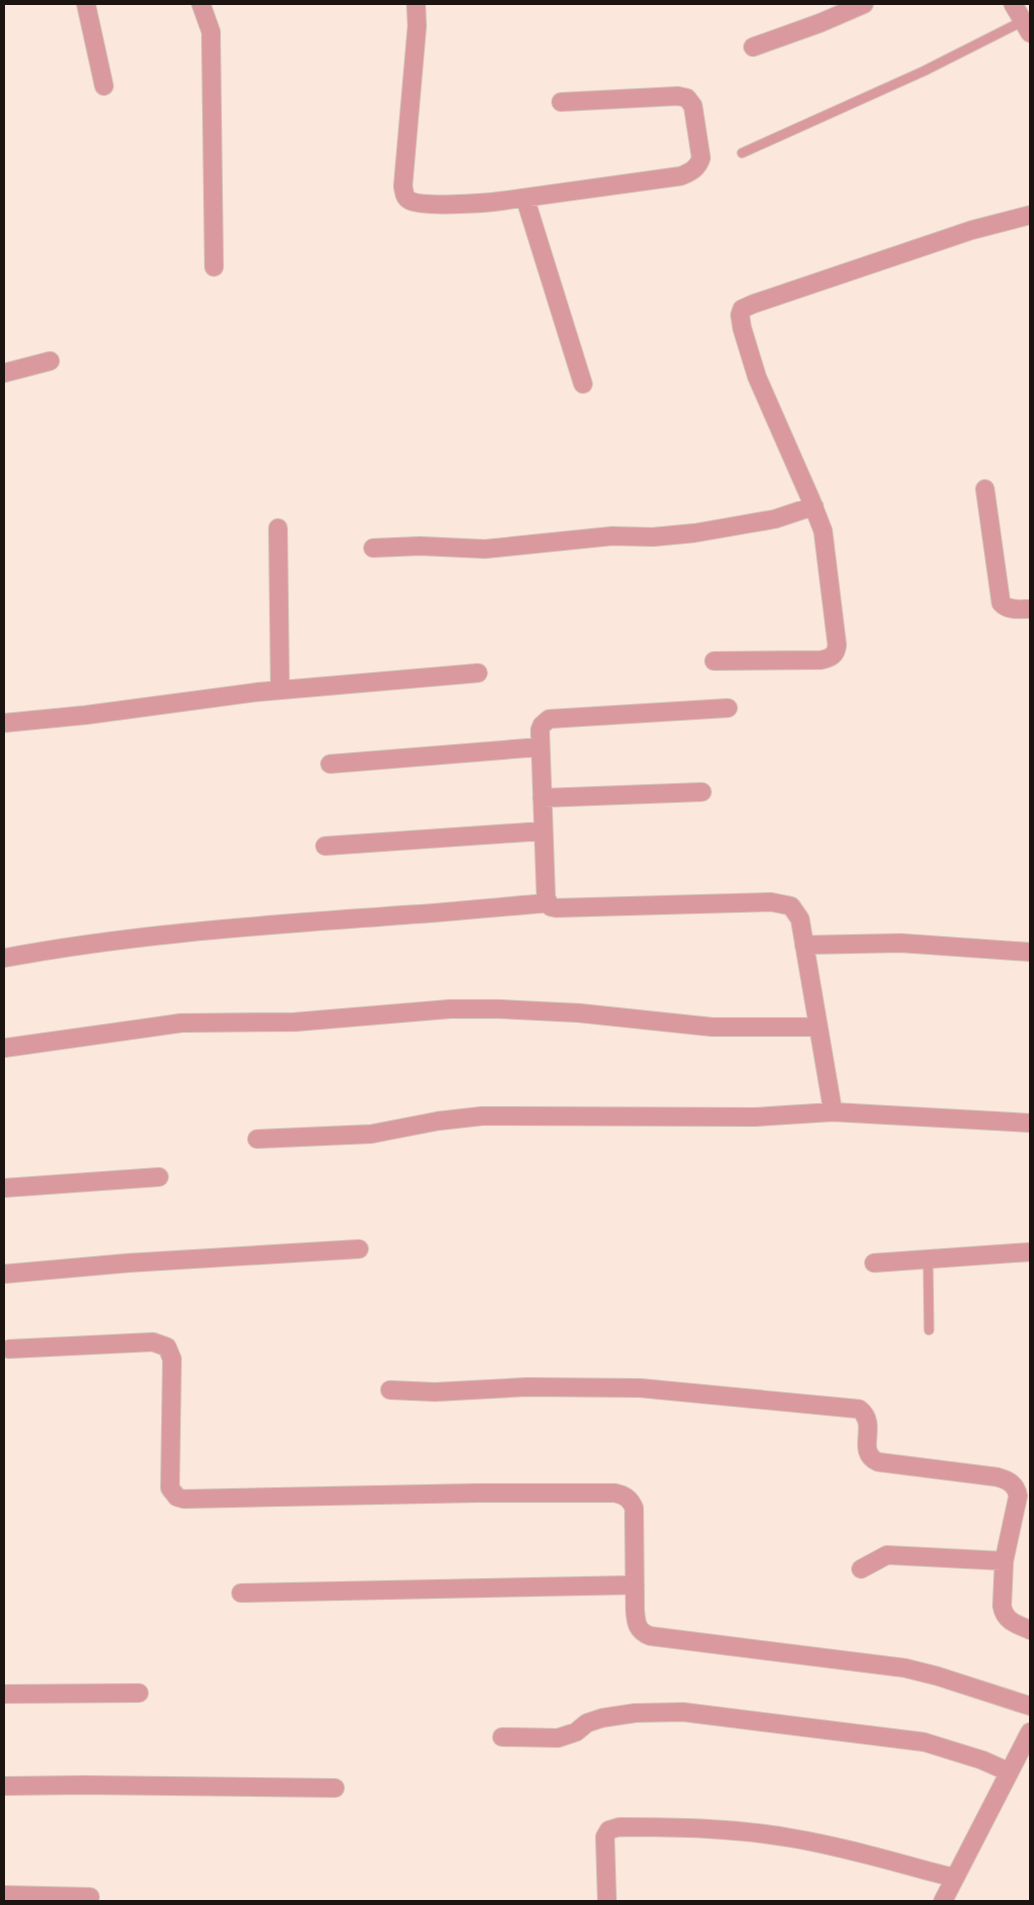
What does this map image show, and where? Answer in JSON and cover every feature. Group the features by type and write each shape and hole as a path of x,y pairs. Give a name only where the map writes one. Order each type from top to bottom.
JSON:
{"street":[{"path":"86,4 104,86"},
{"path":"201,4 211,40 214,267"},
{"path":"416,4 417,26 403,186 406,197 410,201 477,204 525,198 681,176 690,173 700,163 701,158 693,106 687,98 678,96 561,102"},
{"path":"754,47 820,23 864,4"},
{"path":"1013,4 1027,27"},
{"path":"525,198 584,384"},
{"path":"714,661 822,660 833,656 837,651 822,531 814,506 757,377 742,328 740,314 742,309 752,304 963,234 1030,215"},
{"path":"4,373 50,361"},
{"path":"985,489 1001,603 1003,606 1012,609 1030,609"},
{"path":"373,548 420,546 485,549 612,536 653,537 695,533 775,519 814,506"},
{"path":"278,528 280,690"},
{"path":"4,723 86,715 280,690 478,673"},
{"path":"728,708 549,719 542,725 540,746 547,903 551,907 556,908 771,902 791,906 800,919 833,1112"},
{"path":"330,764 540,746"},
{"path":"542,798 702,792"},
{"path":"325,846 543,831"},
{"path":"4,958 67,946 278,924 547,903"},
{"path":"804,945 901,943 1030,952"},
{"path":"4,1048 180,1023 295,1022 450,1009 499,1009 579,1013 712,1027 818,1027"},
{"path":"257,1139 370,1134 438,1120 482,1116 755,1117 833,1112 1030,1123"},
{"path":"4,1188 159,1177"},
{"path":"4,1274 128,1263 359,1248"},
{"path":"874,1263 1030,1252"},
{"path":"9,1349 153,1342 167,1347 172,1359 170,1488 177,1497 184,1499 477,1493 614,1493 623,1495 632,1502 634,1508 636,1623 643,1634 905,1668 937,1676 1030,1706"},
{"path":"390,1390 435,1392 527,1387 640,1388 859,1409 867,1418 866,1450 872,1460 997,1477 1011,1482 1015,1486 1018,1496 1004,1561 1004,1612 1010,1621 1030,1630"},
{"path":"861,1569 887,1555 1004,1561"},
{"path":"241,1593 634,1585"},
{"path":"4,1694 139,1693"},
{"path":"502,1737 558,1738 576,1732 587,1723 602,1718 635,1713 683,1712 924,1742 982,1760 1009,1772"},
{"path":"943,1901 1030,1732"},
{"path":"4,1786 335,1788"},
{"path":"607,1901 604,1837 609,1830 619,1827 689,1827 792,1838 955,1878"},
{"path":"4,1895 90,1896"}],"lane":[{"path":"742,154 924,71 1027,27"},
{"path":"928,1259 929,1330"}]}
